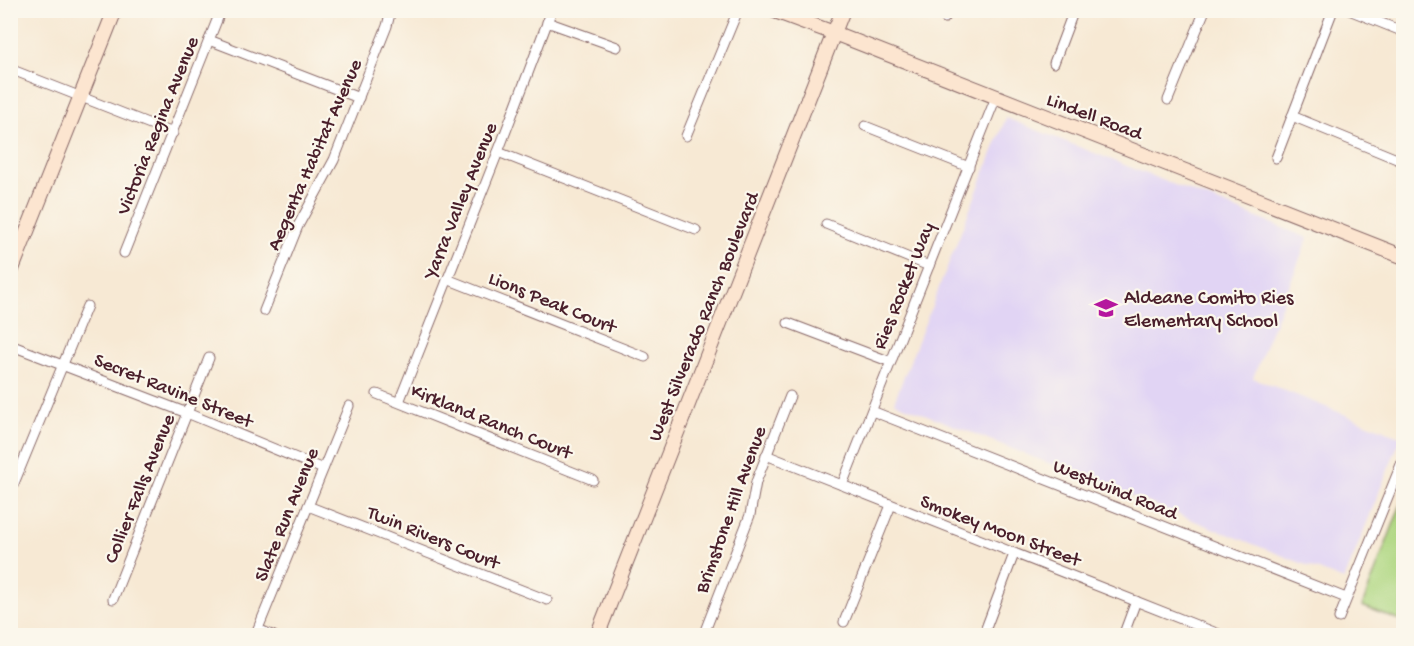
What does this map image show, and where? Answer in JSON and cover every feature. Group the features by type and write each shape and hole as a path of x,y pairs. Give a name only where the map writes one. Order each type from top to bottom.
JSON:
{"street":[{"path":"10,274 115,10"},
{"name":"Victoria Regina Avenue","path":"124,253 221,10"},
{"name":"Aegenta Habitat Avenue","path":"264,311 298,226 334,160 387,26 391,10"},
{"name":"Yarra Valley Avenue","path":"399,402 552,10"},
{"path":"686,136 738,10"},
{"name":"Lindell Road","path":"772,10 1404,257"},
{"name":"West Silverado Ranch Boulevard","path":"597,636 843,10"},
{"path":"1054,63 1074,10"},
{"path":"1168,100 1205,10"},
{"path":"1276,158 1333,10"},
{"path":"1349,10 1404,32"},
{"path":"547,22 617,47"},
{"path":"209,40 359,98"},
{"path":"10,69 173,133"},
{"name":"Ries Rocket Way","path":"842,485 996,97"},
{"path":"1292,116 1404,162"},
{"path":"865,126 969,167"},
{"path":"498,152 696,230"},
{"path":"826,224 929,266"},
{"name":"Lions Peak Court","path":"447,279 645,357"},
{"path":"10,493 87,306"},
{"path":"788,323 891,362"},
{"name":"Secret Ravine Street","path":"10,345 187,413 323,469"},
{"name":"Collier Falls Avenue","path":"113,599 208,358"},
{"name":"Kirkland Ranch Court","path":"377,394 593,480"},
{"name":"Brimstone Hill Avenue","path":"702,636 750,515 756,482 790,396"},
{"name":"Slate Run Avenue","path":"256,632 349,406"},
{"name":"Westwind Road","path":"872,411 1346,598"},
{"name":"Smokey Moon Street","path":"766,455 1224,636"},
{"path":"1339,618 1404,457"},
{"path":"844,622 891,505"},
{"name":"Twin Rivers Court","path":"308,506 547,600"},
{"path":"983,636 1014,554"},
{"path":"1123,636 1136,601"},
{"path":"256,632 274,636"}],"shaded area":[{"name":"Aldeane Comito Ries Elementary School","path":"1006,118 1308,238 1253,378 1401,437 1344,580 894,402"}],"green space":[{"path":"1403,499 1403,622 1362,606"}],"place":[{"name":"Aldeane Comito Ries Elementary School","path":"1106,308"}]}
